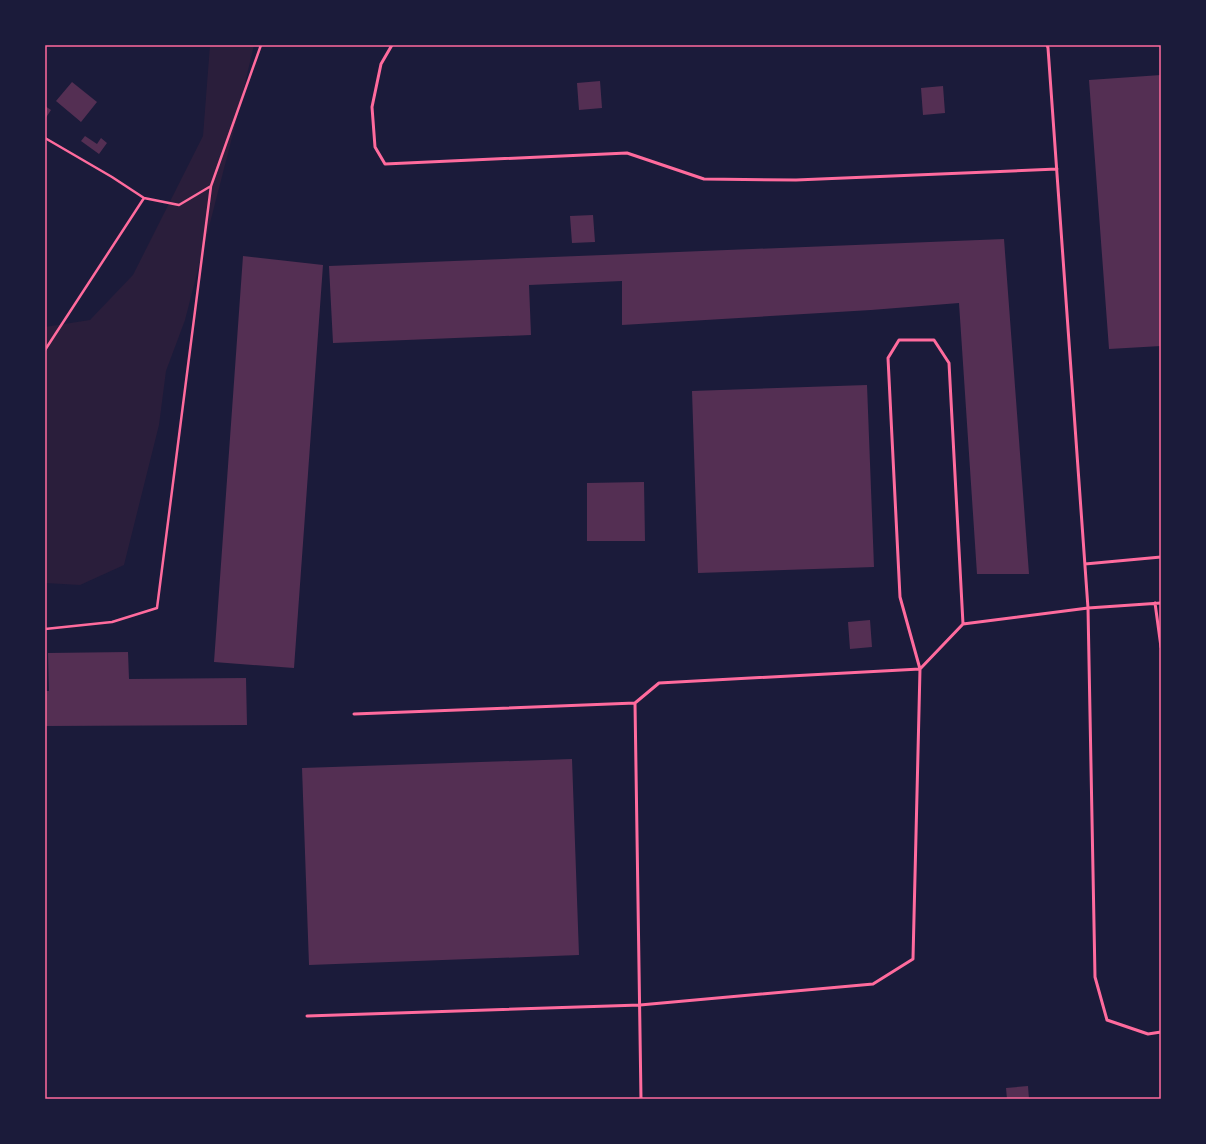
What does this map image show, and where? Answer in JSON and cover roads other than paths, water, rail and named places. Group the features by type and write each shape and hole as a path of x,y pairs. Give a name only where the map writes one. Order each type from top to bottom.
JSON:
{"lane":[{"path":"392,45 381,64 372,106 375,147 385,164 627,153 704,179 796,180 1057,169"},
{"path":"1047,45 1088,608 1095,977 1107,1020 1148,1034 1161,1032"},
{"path":"307,1016 640,1005 873,984 913,959 920,669 900,597 888,358 899,340 934,340 949,364 963,624"},
{"path":"1085,564 1161,557"},
{"path":"1156,603 1161,647"},
{"path":"354,714 635,703 659,683 920,669 963,624 1088,608 1161,603"},
{"path":"635,703 641,1099"}]}
